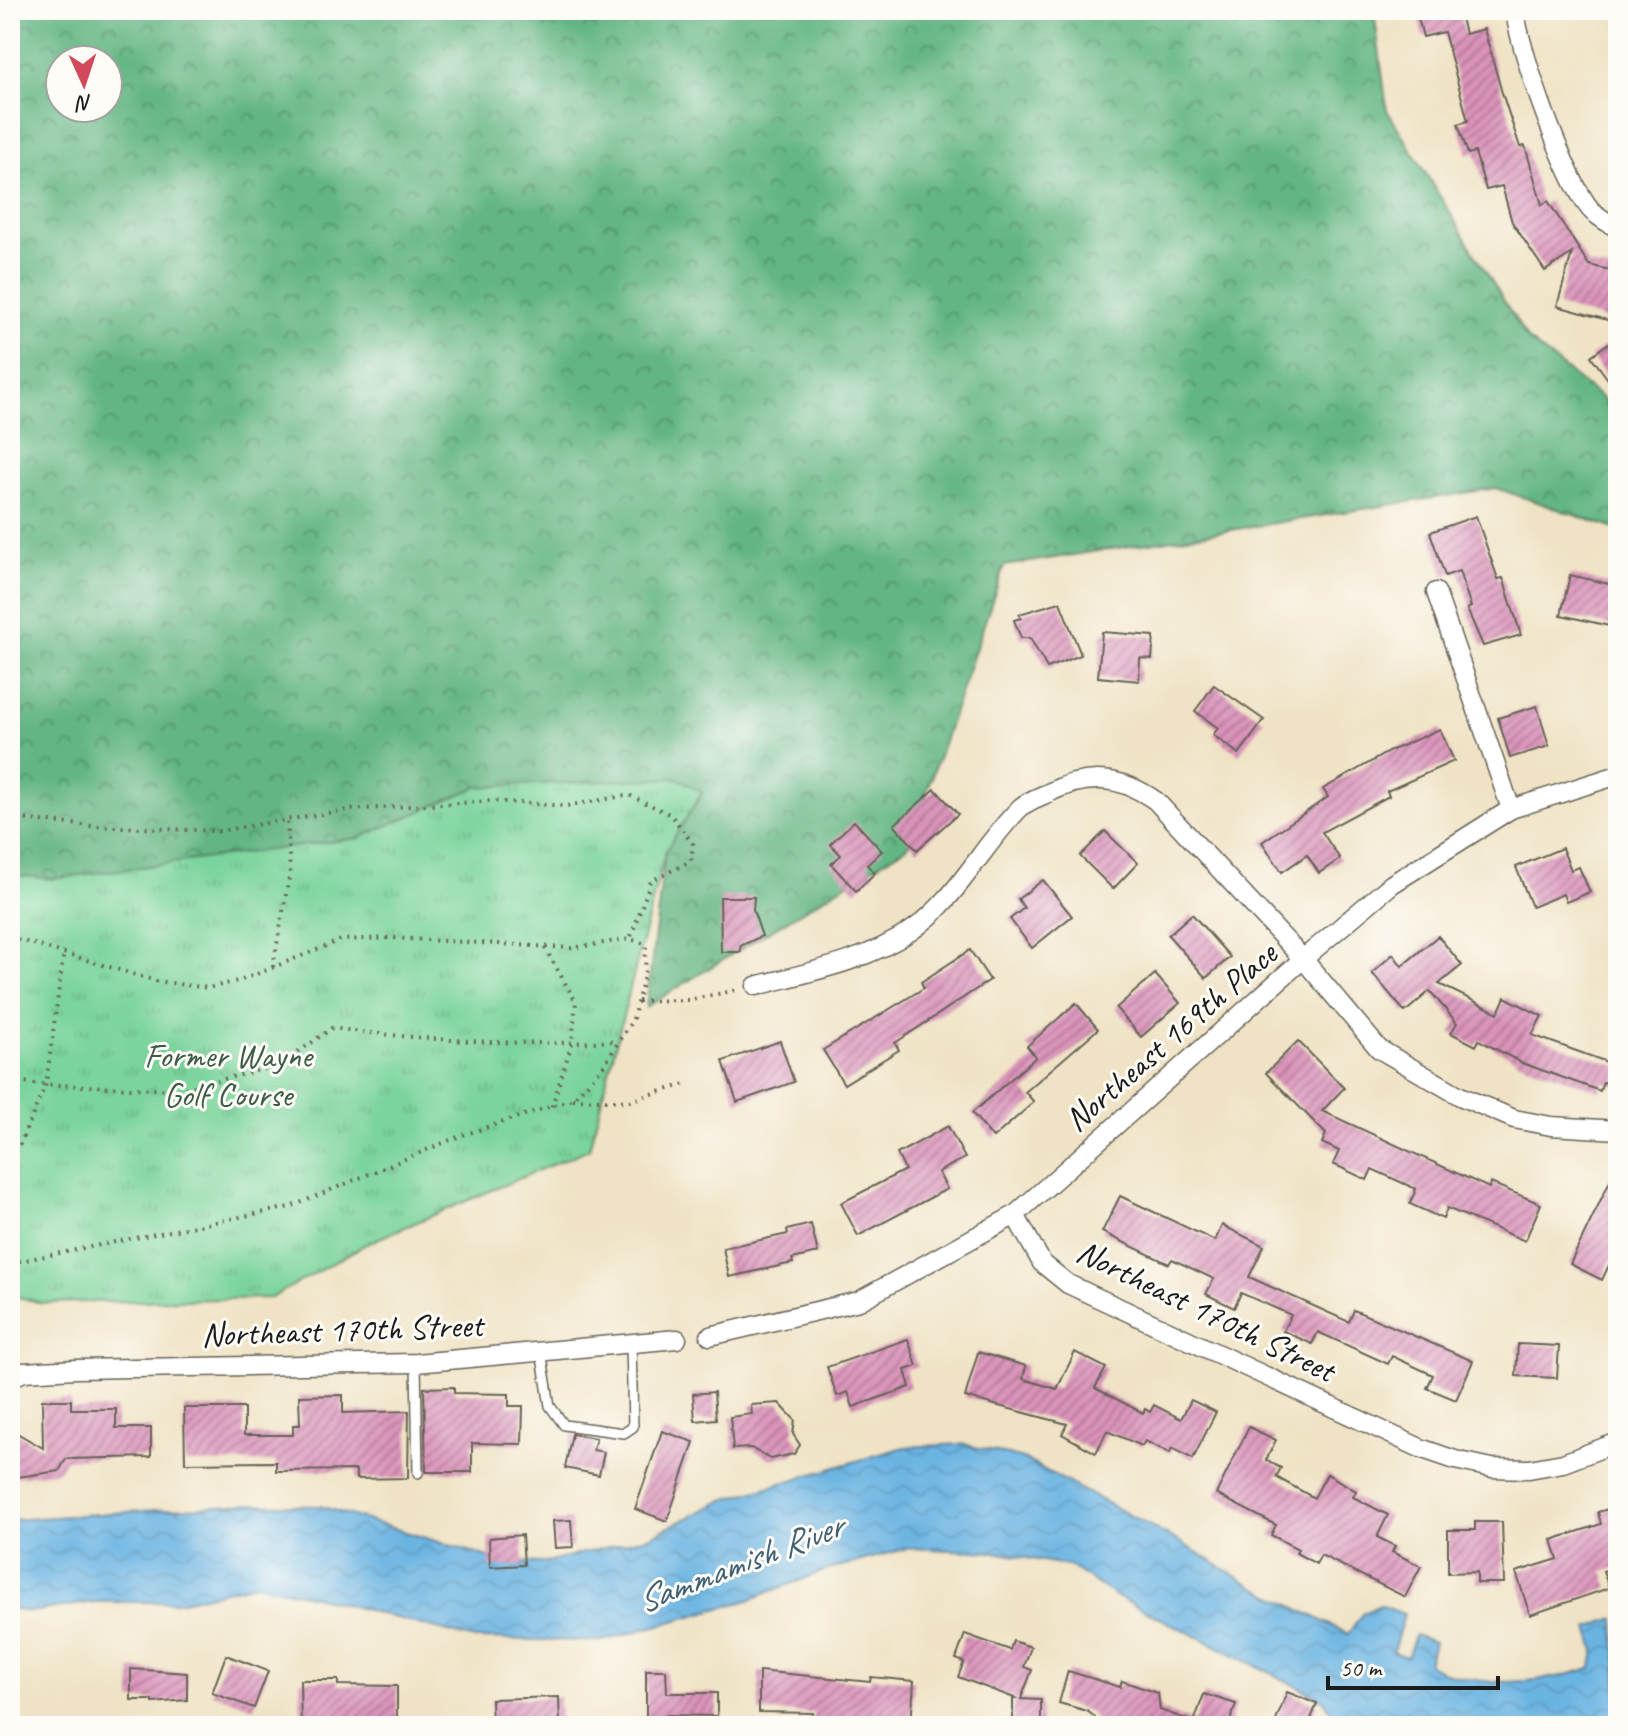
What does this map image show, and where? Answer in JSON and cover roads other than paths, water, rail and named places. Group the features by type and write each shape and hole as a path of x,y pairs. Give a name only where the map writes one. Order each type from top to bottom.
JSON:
{"street":[{"path":"1515,10 1525,62 1578,189 1592,210 1616,227"},
{"path":"1436,592 1511,809"},
{"path":"756,986 876,951 912,930 940,907 1023,806 1065,784 1088,779 1117,779 1134,785 1156,801 1303,959 1392,884 1511,809 1618,775"},
{"name":"Northeast 169th Place","path":"1015,1215 1303,959 1379,1049 1460,1096 1514,1119 1551,1126 1618,1130"},
{"path":"710,1336 859,1301 1015,1215"},
{"name":"Northeast 170th Street","path":"1015,1215 1042,1263 1068,1284 1420,1448 1492,1468 1529,1469 1563,1463 1618,1442"},
{"name":"Northeast 170th Street","path":"10,1379 23,1372 76,1369 416,1363 677,1339"}],"lane":[{"path":"541,1351 550,1406 564,1425 624,1433 633,1427 631,1343"},
{"path":"416,1363 418,1473"}],"water":[{"name":"Sammamish River","path":"963,1444 1024,1459 1178,1541 1255,1587 1348,1634 1363,1613 1380,1605 1404,1614 1393,1652 1407,1657 1415,1635 1434,1642 1428,1664 1464,1678 1509,1682 1554,1677 1592,1667 1595,1650 1588,1628 1615,1618 1618,1726 1341,1726 1323,1699 1119,1598 1069,1566 995,1552 909,1548 827,1570 749,1600 602,1641 474,1639 318,1597 255,1584 178,1602 94,1602 31,1612 10,1609 10,1520 245,1504 320,1506 505,1562 543,1563 649,1537 724,1500 904,1447"}],"park label":[{"name":"Former Wayne Golf Course","path":"228,1074"}]}
